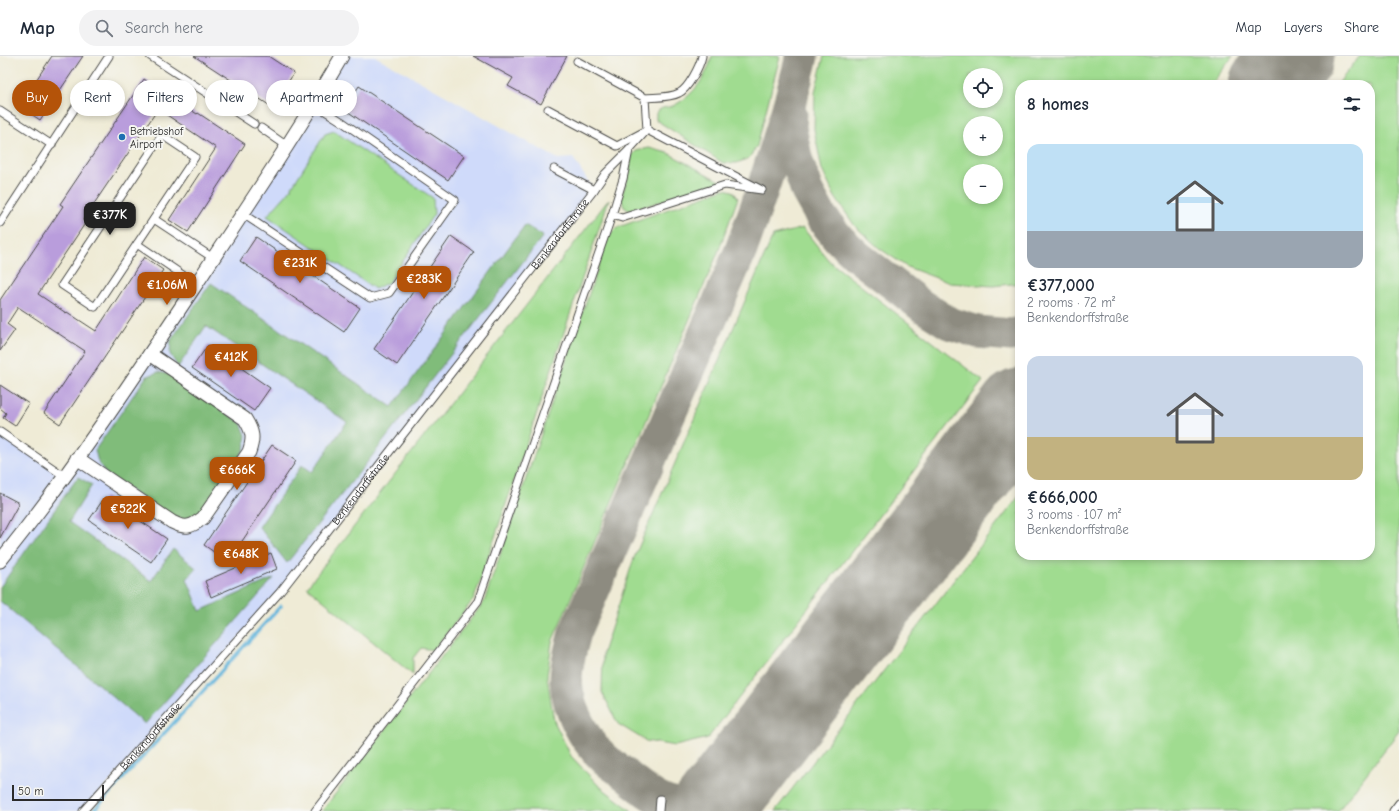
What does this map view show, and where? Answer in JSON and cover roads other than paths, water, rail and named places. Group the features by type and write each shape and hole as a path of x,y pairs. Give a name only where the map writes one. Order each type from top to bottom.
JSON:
{"street":[{"path":"328,80 342,56"},
{"path":"0,561 26,530 150,354 307,116"},
{"path":"77,458 172,522 182,527 193,526 203,518 241,464 249,452 253,441 251,428 245,419 150,354"}],"lane":[{"path":"0,223 109,56"},
{"path":"150,56 254,124"},
{"path":"577,60 645,98 665,97 680,93 689,83 701,62 702,56"},
{"path":"594,190 605,174 647,130 645,98"},
{"path":"548,109 617,146 647,130"},
{"path":"0,112 52,145"},
{"path":"243,214 370,298 389,293 455,200 332,116"},
{"path":"261,128 288,146"},
{"path":"612,215 622,218 725,185 762,190 647,130"},
{"path":"162,135 195,157 137,244 95,307 62,285 162,135"},
{"path":"315,811 478,601 612,215 623,179 629,150"},
{"name":"Benkendorffstraße","path":"83,811 280,592 594,190 554,169"},
{"path":"154,219 213,258"},
{"path":"137,244 196,284"},
{"path":"0,432 64,476"},
{"path":"660,799 660,811"},
{"path":"1393,811 1399,803"}],"waterway":[{"path":"93,811 281,606"}],"place":[{"name":"Betriebshof Airport","path":"122,137"}]}
